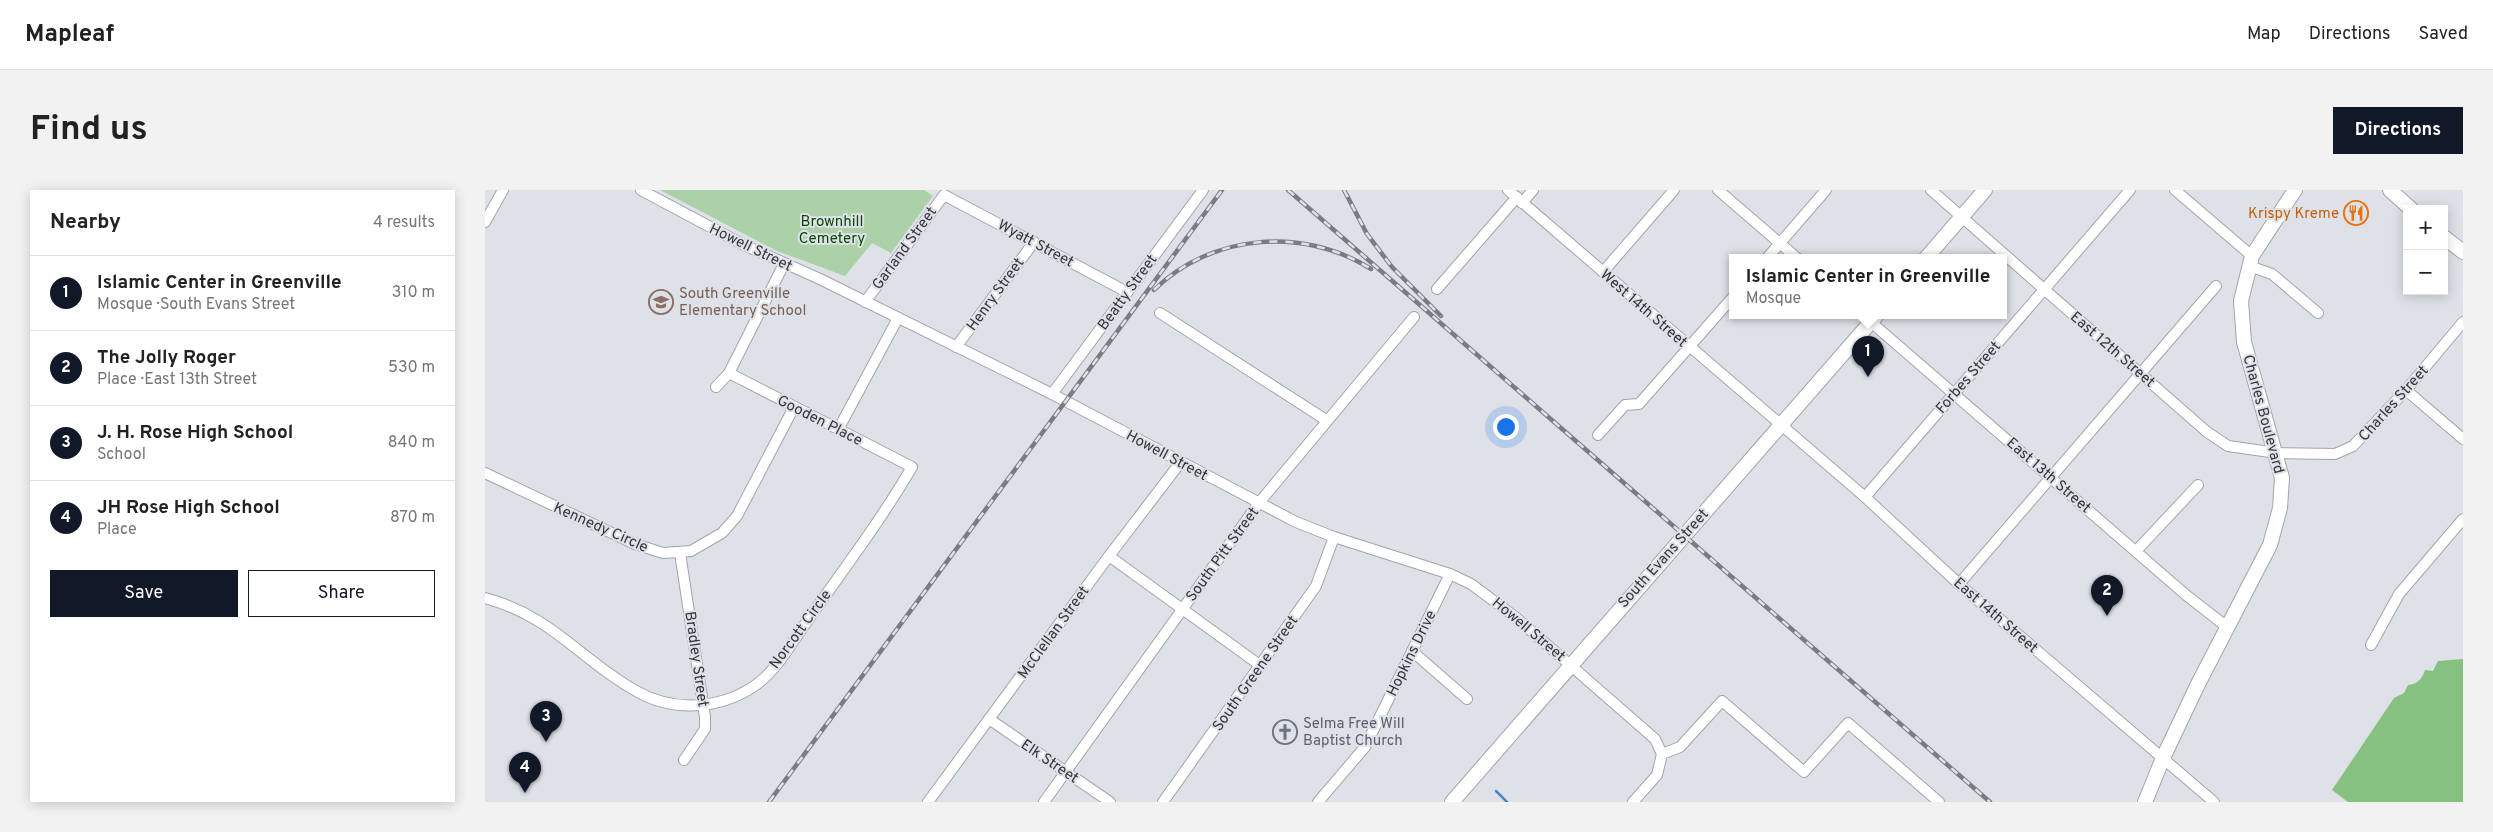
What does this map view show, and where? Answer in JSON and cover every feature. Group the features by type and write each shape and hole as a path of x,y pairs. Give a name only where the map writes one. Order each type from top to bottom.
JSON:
{"main road":[{"path":"1930,254 1985,190"},
{"name":"Charles Boulevard","path":"2145,802 2163,758 2227,627 2270,545 2282,497 2282,478 2277,453 2244,342 2241,301 2251,261 2295,190"},
{"path":"2390,190 2407,205"},
{"path":"2448,240 2463,252"},
{"name":"South Evans Street","path":"1452,802 1780,426 1870,319"}],"street":[{"path":"485,222 503,190"},
{"name":"Howell Street","path":"641,190 784,264 1052,394 1258,504 1334,537 1451,574 1490,597 1571,665 1655,739 1662,754"},
{"name":"Beatty Street","path":"1052,394 1203,190"},
{"path":"1437,289 1514,195 1533,190"},
{"path":"1603,272 1674,190"},
{"path":"1718,190 1792,254"},
{"path":"1771,254 1826,190"},
{"name":"East 12th Street","path":"1931,190 2005,254"},
{"name":"Forbes Street","path":"1865,497 2130,190"},
{"path":"2175,190 2251,261 2272,274 2318,313"},
{"name":"West 14th Street","path":"1514,195 1780,426"},
{"name":"Wyatt Street","path":"944,196 1127,292"},
{"name":"Garland Street","path":"865,302 944,196"},
{"name":"Henry Street","path":"956,347 1034,242"},
{"name":"East 12th Street","path":"2007,255 2207,432 2228,446 2277,453"},
{"path":"716,388 729,373 784,264"},
{"path":"1959,584 2216,286"},
{"path":"1598,435 1625,405 1639,404 1729,302"},
{"path":"1160,313 1326,420"},
{"name":"South Pitt Street","path":"1044,802 1258,504 1326,420 1414,317"},
{"path":"839,428 898,318"},
{"name":"East 13th Street","path":"1872,319 1954,393 2136,551 2227,627"},
{"name":"Charles Street","path":"2277,453 2335,454 2353,446 2406,390 2463,322"},
{"name":"Gooden Place","path":"729,373 912,467"},
{"path":"2406,390 2463,439"},
{"name":"Kennedy Circle","path":"485,473 635,544 663,553 680,553 702,546 722,533 737,516 794,407"},
{"name":"East 14th Street","path":"1780,426 1865,497 1959,584 2214,802"},
{"name":"McClellan Street","path":"928,802 1180,463"},
{"name":"Norcott Circle","path":"485,598 513,607 534,617 626,685 649,698 684,706 734,698 755,686 772,670 888,508 912,467"},
{"path":"2136,551 2197,485"},
{"path":"2371,645 2399,594 2463,519"},
{"name":"South Greene Street","path":"1163,802 1316,586 1334,537"},
{"name":"Bradley Street","path":"680,553 704,704 705,729 684,760"},
{"path":"1109,556 1261,666"},
{"name":"Hopkins Drive","path":"1318,802 1365,747 1451,574"},
{"path":"1412,651 1467,699"},
{"path":"1633,802 1657,775 1662,754 1681,747 1722,701 1804,772 1848,723 1939,802"},
{"name":"Elk Street","path":"989,720 1110,802"}],"green space":[{"name":"Brownhill Cemetery","path":"660,190 924,190 933,196 891,253 872,243 845,276 777,251"},
{"path":"2463,659 2463,802 2348,802 2332,790 2394,698 2404,693 2408,685 2414,684 2419,680 2425,670 2433,671 2438,661"}],"waterway":[{"path":"1496,791 1507,802"}],"railway":[{"path":"769,802 1222,190"},
{"path":"1288,190 1990,802"},
{"path":"1344,190 1367,234 1392,267 1441,316"},
{"path":"1154,290 1177,271 1202,257 1230,247 1258,242 1287,242 1316,246 1344,255 1371,269"}],"place":[{"name":"Krispy Kreme","path":"2356,213"},
{"name":"South Greenville Elementary School","path":"661,302"},
{"name":"Islamic Center in Greenville","path":"1868,377"},
{"name":"The Jolly Roger","path":"2107,616"},
{"name":"Selma Free Will Baptist Church","path":"1285,732"},
{"name":"J. H. Rose High School","path":"546,742"},
{"name":"JH Rose High School","path":"525,793"}]}
